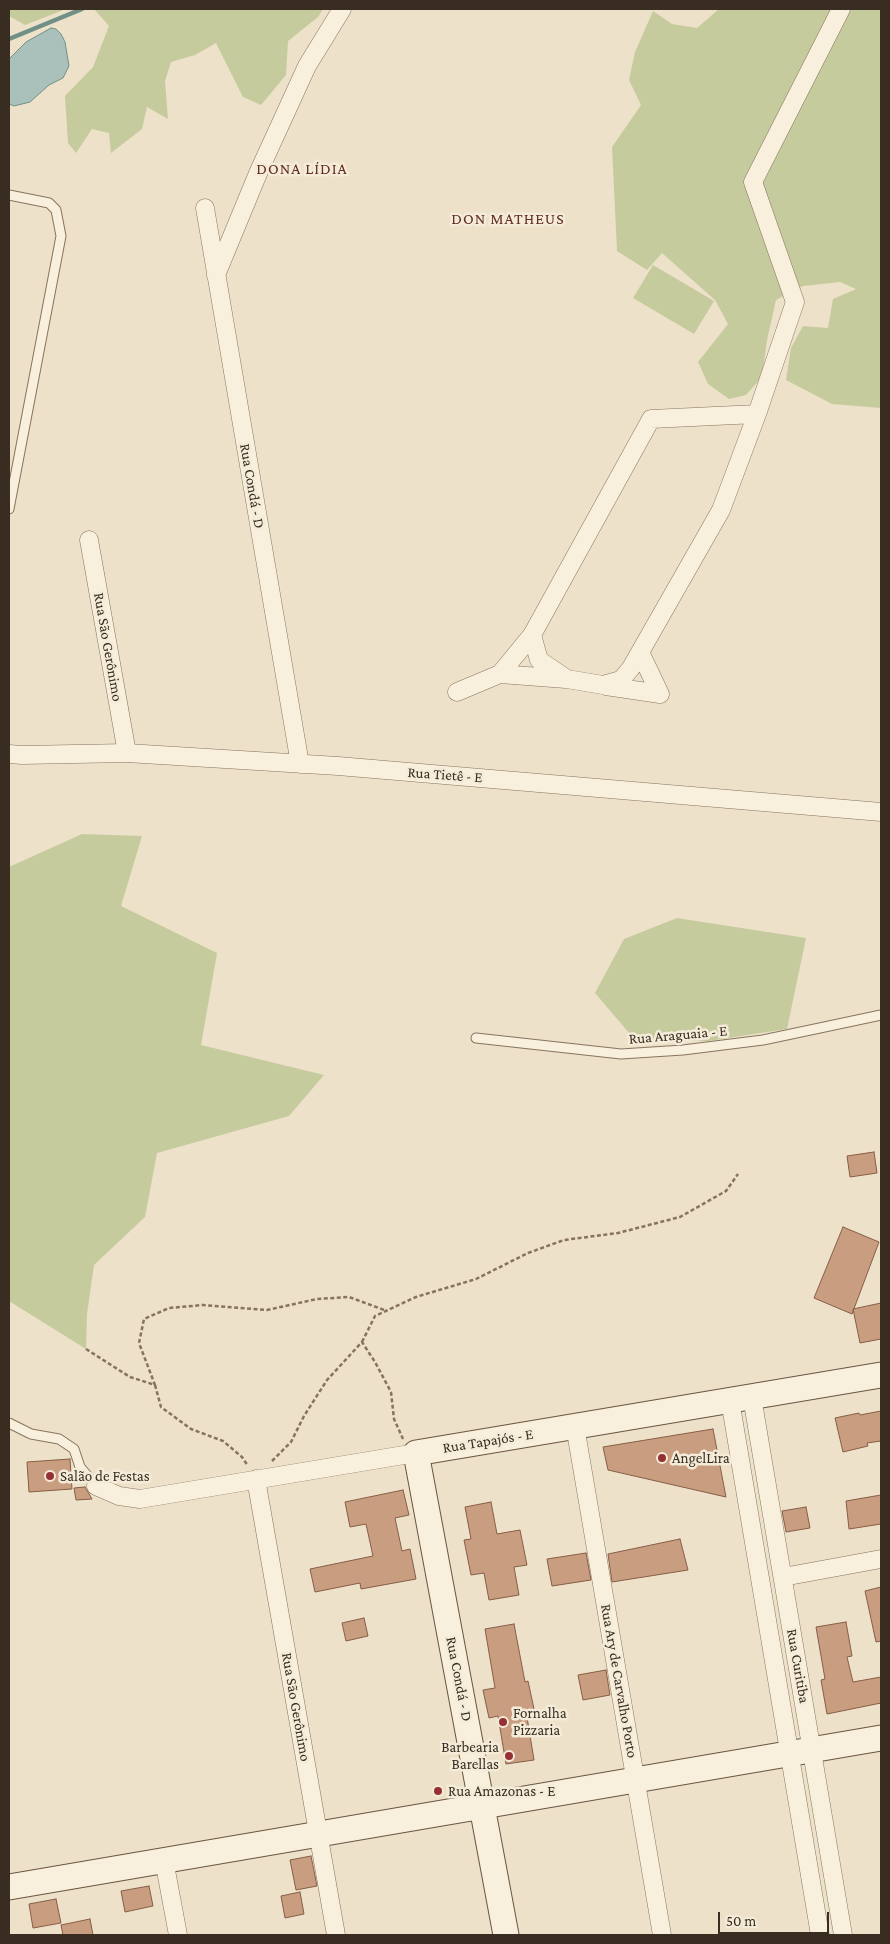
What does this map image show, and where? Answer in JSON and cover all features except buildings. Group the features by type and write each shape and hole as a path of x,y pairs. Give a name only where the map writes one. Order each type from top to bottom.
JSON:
{"street":[{"path":"216,275 259,171 307,66 342,9"},
{"path":"603,685 621,680 640,652 721,510 757,414 796,302 753,182 840,9"},
{"name":"Rua Condá - D","path":"205,208 300,764"},
{"path":"500,674 532,635 651,419 757,414"},
{"name":"Rua São Gerônimo","path":"89,540 127,753"},
{"path":"532,635 539,660 567,680"},
{"path":"457,692 500,674 567,680 660,694 640,652"},
{"name":"Rua Tietê - E","path":"9,754 127,753 300,764 881,812"},
{"name":"Rua Tapajós - E","path":"96,1486 119,1496 140,1498 881,1375"},
{"name":"Rua Curitiba","path":"741,1398 783,1577 820,1935"},
{"name":"Rua Curitiba","path":"741,1398 801,1751 843,1935"},
{"name":"Rua Ary de Carvalho Porto","path":"575,1426 662,1935"},
{"name":"Rua Condá - D","path":"413,1453 483,1806 506,1935"},
{"name":"Rua São Gerônimo","path":"256,1479 336,1935"},
{"path":"783,1577 881,1560"},
{"path":"9,1887 881,1738"},
{"path":"164,1860 178,1935"}],"lane":[{"path":"9,195 49,203 56,210 60,236 9,509"},
{"name":"Rua Araguaia - E","path":"476,1038 621,1054 683,1050 764,1040 881,1015"},
{"path":"9,1423 31,1434 59,1439 74,1449 80,1468 96,1486"}],"path":[{"path":"387,1310 349,1297 317,1299 267,1310 203,1305 169,1308 144,1319 138,1343 161,1407 192,1429 223,1442 242,1457 256,1479 264,1468 291,1442 304,1416 327,1380 362,1342 375,1316 416,1296 476,1279 528,1253 564,1240 618,1233 680,1217 726,1191 738,1174"},
{"path":"362,1342 391,1392 394,1419 413,1453"},
{"path":"86,1349 130,1377 155,1386"}],"green space":[{"path":"9,9 66,9 25,25 9,16"},
{"path":"94,9 323,9 318,17 288,41 286,75 261,105 243,97 216,43 195,55 171,62 165,81 168,119 147,107 142,129 111,153 109,133 92,129 76,153 68,143 65,96 93,67 109,26"},
{"path":"719,9 881,9 881,408 832,404 786,380 791,348 803,326 828,328 833,299 856,289 840,282 803,286 776,300 767,340 762,377 746,395 729,399 708,384 698,362 728,324 715,300 662,253 647,270 617,251 612,147 641,105 629,80 635,52 653,11 672,24 697,28"},
{"path":"653,265 714,301 694,334 633,298"},
{"path":"82,834 142,836 121,906 217,953 201,1045 324,1075 289,1116 157,1153 145,1217 94,1265 87,1314 86,1349 9,1301 9,867"},
{"path":"677,918 806,938 787,1029 708,1041 636,1041 595,993 624,939"}],"water":[{"path":"51,28 56,29 61,34 65,42 69,66 63,78 49,85 30,102 14,106 9,104 9,59 26,42"}],"waterway":[{"path":"9,39 82,9"}],"place":[{"name":"AngelLira","path":"662,1458"},
{"name":"Salão de Festas","path":"50,1476"},
{"name":"Fornalha Pizzaria","path":"503,1722"},
{"name":"Barbearia Barellas","path":"509,1756"},
{"name":"Rua Amazonas - E","path":"438,1791"}],"district":[{"name":"DONA LÍDIA","path":"302,169"},
{"name":"DON MATHEUS","path":"508,219"}]}
